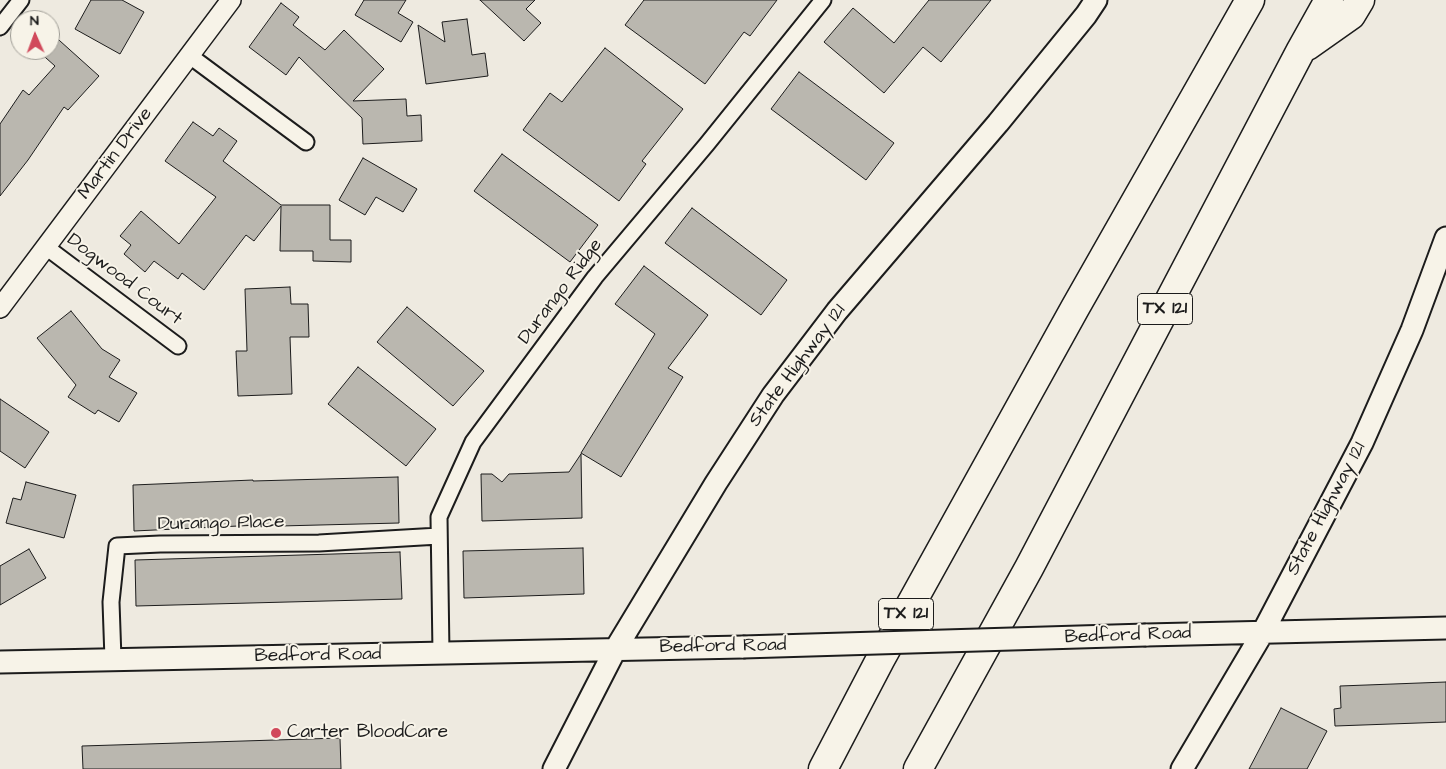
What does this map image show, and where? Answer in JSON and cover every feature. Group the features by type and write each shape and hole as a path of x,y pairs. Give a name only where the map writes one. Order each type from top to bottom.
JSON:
{"highway":[{"name":"TX 121","path":"823,769 1075,308 1250,0"},
{"name":"TX 121","path":"918,769 1029,568 1329,0"},
{"path":"1302,50 1351,15 1360,0"},
{"path":"931,769 954,705"},
{"path":"805,769 839,737"}],"main road":[{"name":"State Highway 121","path":"554,769 615,650 716,483 773,395 837,311 998,123 1086,15 1096,0"},
{"name":"State Highway 121","path":"1182,769 1263,632 1362,443 1412,330 1446,238"},
{"name":"Bedford Road","path":"0,662 743,647 1446,628"}],"street":[{"path":"0,27 21,0"},
{"name":"Martin Drive","path":"0,308 232,0"},
{"name":"Durango Ridge","path":"441,653 438,517 473,442 595,277 707,144 823,0"},
{"path":"190,56 306,142"},
{"name":"Dogwood Court","path":"46,246 178,346"},
{"name":"Durango Place","path":"113,659 111,602 117,546 319,543 439,536"}],"building":[{"path":"91,0 122,0 144,12 120,54 75,29"},
{"path":"364,0 406,0 398,13 413,22 401,42 355,15"},
{"path":"480,0 535,0 526,9 541,23 524,41"},
{"path":"644,0 777,0 750,36 744,32 705,84 625,25"},
{"path":"929,0 991,0 941,62 923,47 884,93 824,42 853,8 894,43"},
{"path":"281,3 299,17 293,25 325,50 344,30 384,69 353,101 406,99 407,116 421,115 422,141 363,144 362,118 299,57 286,75 249,47"},
{"path":"467,19 472,55 485,53 488,76 426,84 418,25 445,42 442,22"},
{"path":"60,41 99,76 68,110 64,107 28,160 0,196 0,124 23,90 29,95 55,66 48,60 60,60"},
{"path":"605,48 683,109 642,161 646,164 619,201 523,130 550,93 562,102"},
{"path":"799,72 894,143 866,180 771,109"},
{"path":"193,122 213,136 219,128 237,141 223,161 281,205 330,205 330,240 351,240 351,262 313,261 313,251 280,251 281,206 254,241 246,235 204,290 182,273 178,279 154,261 145,272 124,254 131,245 120,236 141,211 179,244 216,197 165,161"},
{"path":"502,154 598,225 570,262 474,191"},
{"path":"363,158 417,189 403,212 376,197 365,215 339,200"},
{"path":"692,208 787,280 761,315 665,243"},
{"path":"644,266 708,315 668,368 683,377 621,477 581,453 655,334 615,304"},
{"path":"290,287 291,304 308,304 309,337 290,337 292,394 238,396 236,351 247,351 245,289"},
{"path":"407,307 484,371 453,406 377,342"},
{"path":"71,311 102,349 120,360 109,377 137,393 119,422 98,410 95,414 68,397 76,385 37,338"},
{"path":"358,367 436,429 406,466 328,404"},
{"path":"0,399 49,432 25,468 0,451"},
{"path":"581,454 582,518 482,521 481,474 492,474 502,482 509,474 569,472"},
{"path":"398,477 399,523 280,526 280,524 134,531 133,485"},
{"path":"26,482 76,495 64,538 6,523 13,498 21,500"},
{"path":"583,548 584,594 464,598 463,551"},
{"path":"29,549 46,578 0,605 0,566"},
{"path":"400,552 402,599 136,606 135,560"},
{"path":"1446,682 1446,722 1335,726 1334,709 1341,708 1340,686"},
{"path":"1281,708 1327,731 1307,769 1249,769"},
{"path":"340,738 341,769 83,769 82,746"}],"place":[{"name":"Carter BloodCare","path":"276,733"}]}
